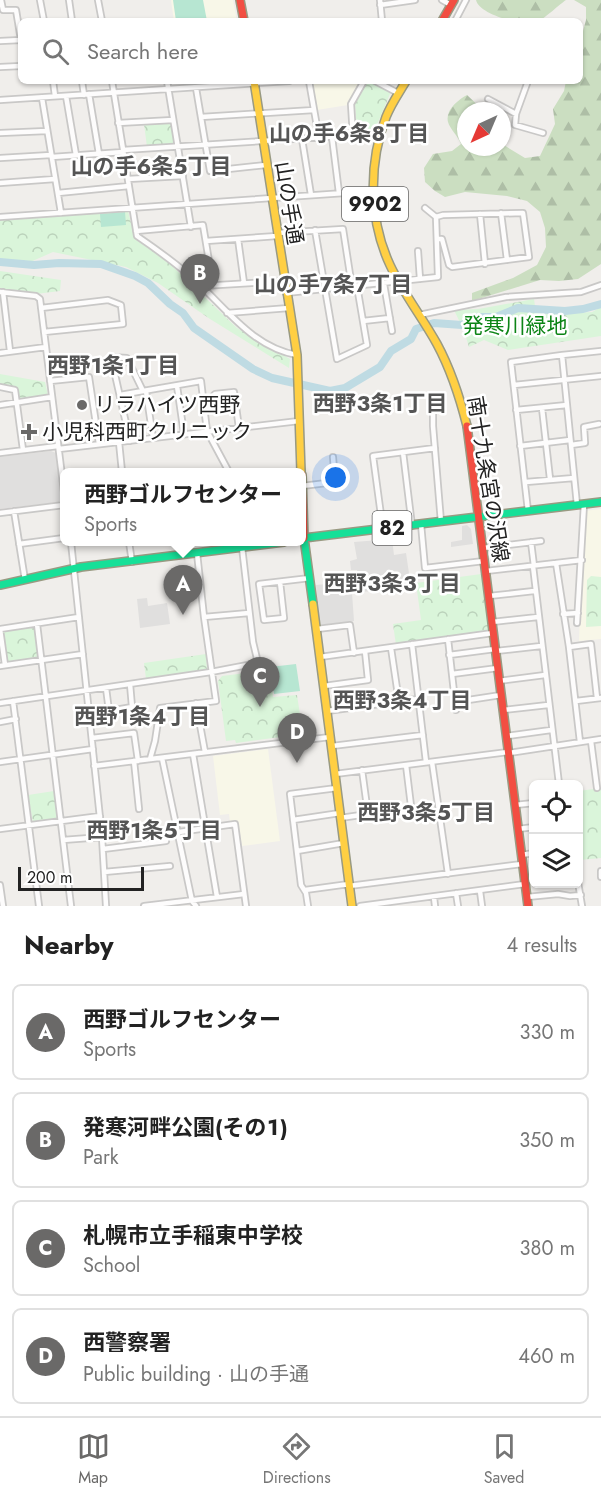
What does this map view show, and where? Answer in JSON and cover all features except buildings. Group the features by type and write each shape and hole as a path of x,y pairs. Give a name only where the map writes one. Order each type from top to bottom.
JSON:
{"main road":[{"path":"240,0 243,18"},
{"path":"444,18 452,3"},
{"name":"山の手通","path":"254,84 297,355 301,468"},
{"name":"南十九条宮の沢線","path":"404,84 386,116 374,179 380,241 399,282 443,357 457,388 468,430 528,906"},
{"name":"82","path":"306,539 601,502"},
{"name":"山の手通","path":"304,546 352,906"},
{"path":"0,585 74,569 242,547"}],"street":[{"path":"1,0 3,10 16,9 18,21"},
{"path":"40,0 43,18"},
{"path":"69,0 72,18"},
{"path":"99,0 102,18"},
{"path":"382,18 380,3 415,0"},
{"path":"442,0 452,3"},
{"path":"456,18 466,0"},
{"path":"0,42 18,40"},
{"path":"0,67 18,66"},
{"path":"54,84 56,96"},
{"path":"83,84 99,154"},
{"path":"113,84 137,236 175,262 202,286 240,326 280,351 297,355"},
{"path":"167,84 191,227"},
{"path":"0,100 235,84"},
{"path":"310,84 319,138"},
{"path":"353,136 351,104 362,84"},
{"path":"381,84 398,93"},
{"path":"527,84 516,114 515,125 543,133"},
{"path":"196,88 210,171 266,165"},
{"path":"66,96 76,155"},
{"path":"42,98 61,213"},
{"path":"488,99 492,102"},
{"path":"201,117 314,110"},
{"path":"511,112 516,114"},
{"path":"118,123 173,120"},
{"path":"0,134 47,131"},
{"path":"0,158 99,154 178,146 332,137 381,136"},
{"path":"332,137 339,193"},
{"path":"302,139 311,195"},
{"path":"128,179 183,176"},
{"path":"0,183 55,179"},
{"path":"58,192 129,186"},
{"path":"0,217 374,191"},
{"path":"425,208 436,217 523,213 528,257 452,267 449,266 442,239 437,239"},
{"path":"501,213 507,260"},
{"path":"480,214 485,264"},
{"path":"286,293 438,277 436,217"},
{"path":"136,231 203,225 213,285"},
{"path":"206,242 315,230 343,229 367,345 337,359 315,230"},
{"path":"238,239 244,283"},
{"path":"418,251 420,279"},
{"path":"202,286 284,281"},
{"path":"384,284 392,330"},
{"path":"421,318 506,297 581,292 601,285"},
{"path":"10,351 2,292 36,296 40,299 61,468"},
{"path":"41,308 108,300 121,305 123,324 44,332"},
{"path":"226,313 289,308"},
{"path":"363,321 390,318"},
{"path":"0,353 46,347"},
{"path":"528,511 511,362 601,351"},
{"path":"562,355 574,478 581,504 582,560 577,622"},
{"path":"130,441 111,357 127,358 144,391 153,438"},
{"path":"514,385 601,376"},
{"path":"50,381 89,377 99,444"},
{"path":"120,395 201,381 207,431 228,468"},
{"path":"177,386 184,434"},
{"path":"0,387 15,390 23,450"},
{"path":"204,406 214,394 234,392 239,428"},
{"path":"0,405 52,397"},
{"path":"433,398 441,522"},
{"path":"516,410 567,405"},
{"path":"542,408 550,479"},
{"path":"0,453 130,441 299,421"},
{"path":"520,446 585,443 584,427 599,424"},
{"path":"118,442 121,468"},
{"path":"383,530 373,456 435,448"},
{"path":"403,452 412,526"},
{"path":"306,486 335,482 333,457"},
{"path":"525,482 574,478"},
{"path":"0,513 60,505"},
{"path":"14,511 25,580"},
{"path":"421,524 425,568 484,561"},
{"path":"19,544 60,539"},
{"path":"483,548 541,541"},
{"path":"531,542 534,591 558,780"},
{"path":"71,546 100,816 106,906"},
{"path":"130,546 132,562"},
{"path":"183,546 184,555"},
{"path":"0,703 258,663 249,613 242,547"},
{"path":"150,759 160,708 216,701 197,553"},
{"path":"486,571 582,560"},
{"path":"555,563 569,647 580,742"},
{"path":"280,582 284,618 264,620 259,584 310,578"},
{"path":"489,596 534,591"},
{"path":"204,618 249,613"},
{"path":"562,614 578,613"},
{"path":"79,617 0,629 3,665 83,654"},
{"path":"492,622 538,617"},
{"path":"37,624 71,906"},
{"path":"316,629 350,625 354,653"},
{"path":"320,657 493,633"},
{"path":"448,639 456,710"},
{"path":"412,644 423,735 440,811 448,874"},
{"path":"569,647 591,644 599,698 576,701"},
{"path":"449,655 541,645"},
{"path":"392,648 399,702"},
{"path":"324,686 368,680 365,651"},
{"path":"452,675 498,668"},
{"path":"499,681 545,675"},
{"path":"106,688 109,711 132,707 130,684"},
{"path":"455,702 501,694"},
{"path":"327,711 418,699"},
{"path":"13,701 39,906"},
{"path":"196,703 205,752"},
{"path":"503,710 548,705"},
{"path":"0,722 16,719"},
{"path":"507,736 551,730"},
{"path":"92,738 134,733 139,809"},
{"path":"332,746 423,735"},
{"path":"94,766 331,737"},
{"path":"335,774 601,740"},
{"path":"591,741 597,788"},
{"path":"0,762 93,749"},
{"path":"193,754 217,897"},
{"path":"162,758 194,904"},
{"path":"406,765 412,814 440,811"},
{"path":"293,820 368,814 362,770"},
{"path":"308,906 301,885 290,794 337,788"},
{"path":"515,805 529,804"},
{"path":"0,829 100,816"},
{"path":"103,849 166,841 165,834 235,824 246,906"},
{"path":"518,829 529,828"},
{"path":"63,840 102,837"},
{"path":"297,851 344,843"},
{"path":"521,855 529,854"},
{"path":"304,890 522,864"},
{"path":"104,872 170,866"},
{"path":"601,871 601,877"},
{"path":"360,906 480,891 529,882"},
{"path":"0,885 3,906"},
{"path":"579,888 582,906"},
{"path":"480,891 482,906"},
{"path":"456,893 458,906"},
{"path":"144,906 194,904 217,897 244,894"},
{"path":"526,897 558,894 580,895"},
{"path":"434,897 435,906"},
{"path":"421,898 422,906"}],"shaded area":[{"path":"171,0 233,0 236,18 174,18"},
{"path":"312,84 360,84 348,105 317,110"},
{"path":"51,451 56,453 59,502 0,509 0,457"},
{"path":"601,509 601,639 579,641 584,511"},
{"path":"467,525 471,529 473,544 451,547 451,542 462,540 462,526"},
{"path":"392,539 394,555 406,553 411,587 352,593 354,621 319,625 316,585 358,581 357,570 351,570 350,561 357,559 354,542"},
{"path":"147,598 148,606 167,603 170,624 140,628 137,599"},
{"path":"268,749 280,841 242,846 238,821 230,822 229,814 220,815 213,756"}],"green space":[{"path":"173,0 203,0 206,18 176,18"},
{"path":"476,0 566,0 543,18 503,18 479,5"},
{"path":"574,0 601,0 601,264 578,279 540,280 472,301 472,293 513,278 537,265 546,247 545,228 540,212 527,201 507,196 465,192 445,197 425,182 424,168 433,154 452,151 457,147 457,156 511,156 511,149 525,158 540,156 555,124 553,109 564,91 565,84 583,84 583,31 586,7"},
{"path":"366,84 375,84 390,91 374,132 359,133 357,131 355,104"},
{"path":"467,95 474,102 458,102 460,100"},
{"path":"457,103 457,137 448,122 448,113"},
{"path":"171,122 175,145 147,147 144,124"},
{"path":"128,211 135,239 169,263 237,328 290,359 289,368 210,319 158,283 126,267 53,252 28,263 0,259 0,220"},
{"path":"125,212 126,225 101,227 100,214"},
{"path":"0,271 61,280 60,291 36,294 0,290"},
{"name":"発寒川緑地","path":"534,299 535,306 543,314 592,312 601,307 601,336 508,350 484,340 469,347 454,310 478,309"},
{"path":"0,374 45,382 48,395 20,400 16,389 0,385"},
{"path":"481,574 489,632 396,645 393,624 421,620 416,583"},
{"path":"591,576 601,577 601,626 586,627 587,580"},
{"path":"33,627 39,655 36,658 8,662 3,632"},
{"path":"206,654 207,671 146,679 144,663"},
{"path":"296,664 300,691 274,694 270,667"},
{"path":"270,670 273,697 297,695 303,734 236,743 235,740 226,741 218,681 222,676"},
{"path":"601,788 601,858 583,860 583,790"},
{"path":"54,791 58,818 33,822 28,795"}],"waterway":[{"path":"0,262 34,265 101,264 135,276 148,283 183,313 194,328 253,369 272,378 330,391 345,388 380,367 391,351 411,339 416,329 434,323 462,325 476,317 496,317 518,308 565,311 601,304"}],"traffic: fast":[{"path":"306,538 601,502"},
{"path":"0,585 81,567 252,546"},
{"path":"305,546 313,604"}],"traffic: slow":[{"path":"254,84 297,355 301,468"},
{"path":"404,84 386,117 376,154 373,192 378,230 395,275 447,364 467,426"},
{"path":"313,604 352,906"}],"traffic: jam":[{"path":"240,0 243,18"},
{"path":"444,18 454,0"},
{"path":"467,426 528,906"}],"place":[{"name":"発寒河畔公園(その１)","path":"200,304"},
{"name":"リラハイツ西野","path":"82,405"},
{"name":"小児科西町クリニック","path":"29,432"},
{"name":"西野ゴルフセンター","path":"183,615"},
{"name":"札幌市立手稲東中学校","path":"260,707"},
{"name":"西警察署","path":"297,763"}],"district":[{"name":"山の手6条8丁目","path":"349,133"},
{"name":"山の手6条5丁目","path":"151,166"},
{"name":"山の手7条7丁目","path":"333,284"},
{"name":"西野1条1丁目","path":"113,365"},
{"name":"西野3条1丁目","path":"380,403"},
{"name":"西野3条3丁目","path":"392,583"},
{"name":"西野3条4丁目","path":"402,700"},
{"name":"西野1条4丁目","path":"142,716"},
{"name":"西野3条5丁目","path":"426,812"},
{"name":"西野1条5丁目","path":"154,830"}]}
